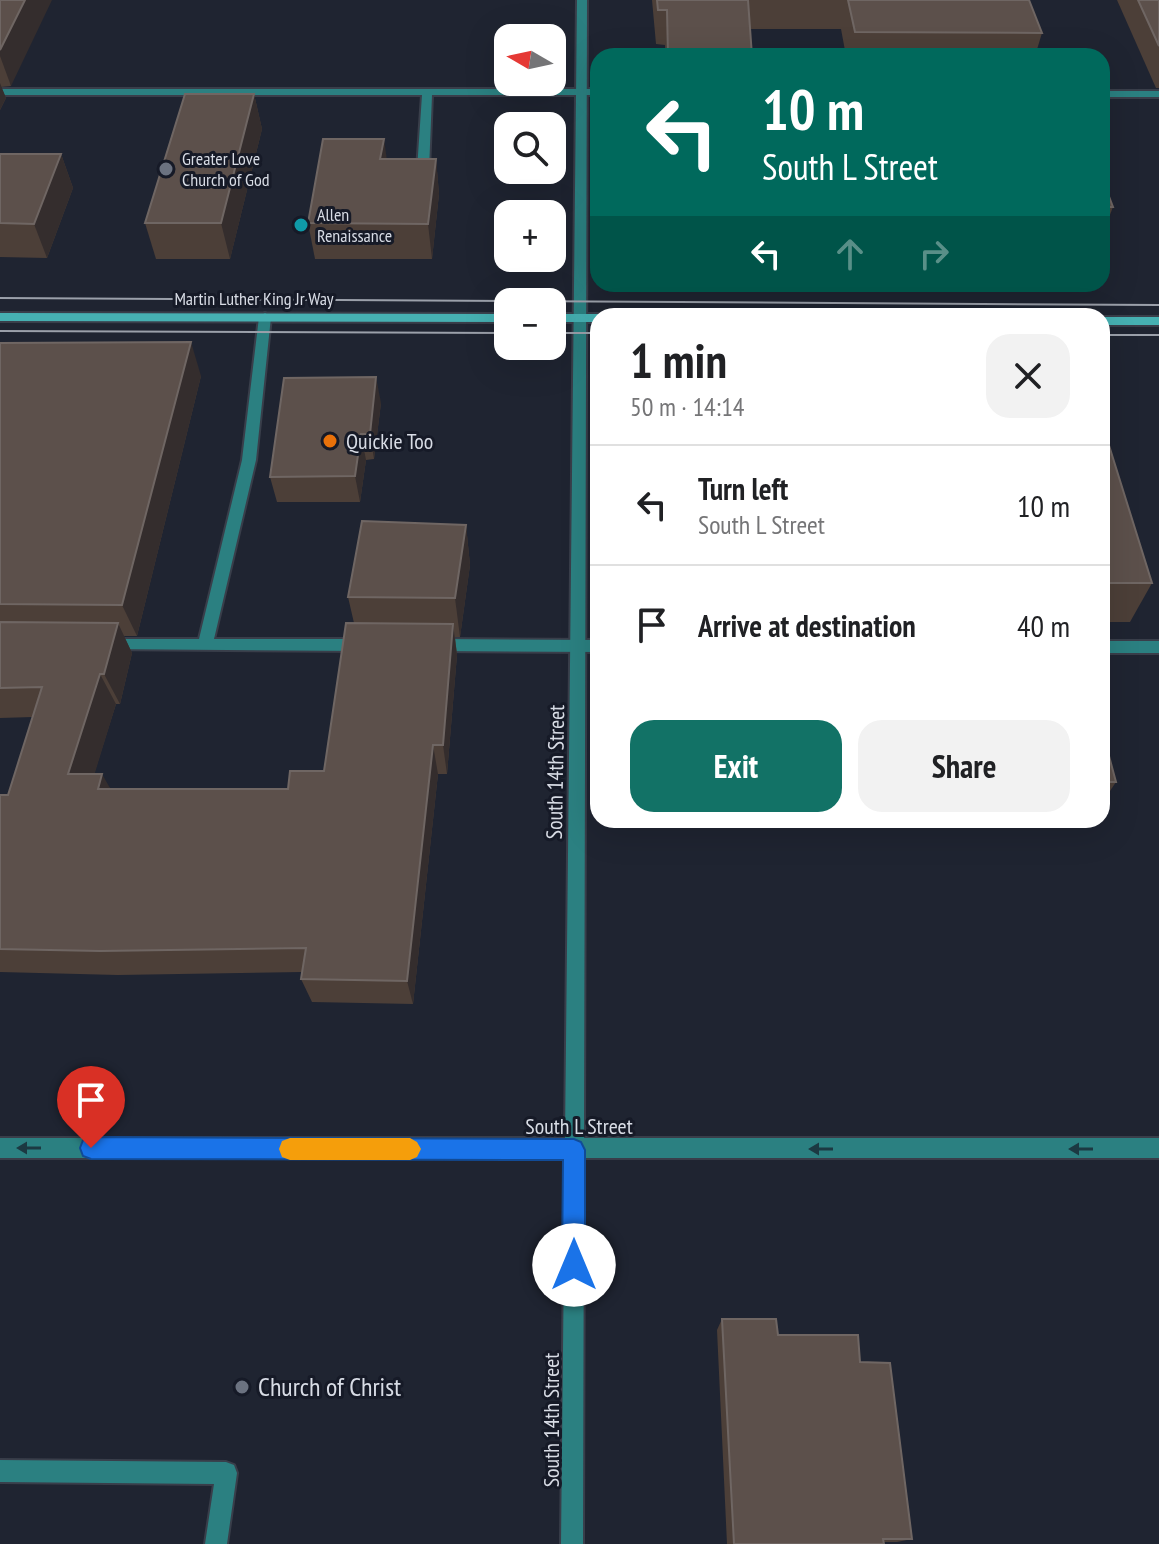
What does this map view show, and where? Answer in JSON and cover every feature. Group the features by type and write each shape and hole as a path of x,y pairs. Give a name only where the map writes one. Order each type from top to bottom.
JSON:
{"main road":[{"name":"Martin Luther King Jr Way","path":"0,317 494,318"},
{"path":"566,318 590,318"},
{"path":"1110,321 1159,321"}],"street":[{"name":"South 14th Street","path":"572,1544 581,318 590,92 582,0"},
{"path":"0,92 590,92"},
{"path":"423,170 427,92"},
{"path":"1110,94 1159,94"},
{"path":"205,645 249,460 265,317"},
{"path":"95,644 377,645"},
{"path":"423,645 590,646"},
{"path":"1110,647 1159,647"},
{"name":"South L Street","path":"0,1148 1159,1148"},
{"path":"0,1471 226,1473 216,1544"}],"building":[{"path":"0,0 25,0 0,50"},
{"path":"657,0 748,0 751,48 668,48 667,10 658,10"},
{"path":"848,0 1029,0 1042,33 855,32"},
{"path":"1138,0 1159,0 1159,46"},
{"path":"185,94 254,94 221,223 145,223"},
{"path":"323,139 384,139 380,159 436,159 428,224 308,223"},
{"path":"0,154 61,154 34,224 0,223"},
{"path":"191,342 122,605 0,604 0,343"},
{"name":"Quickie Too","path":"376,377 370,434 361,434 355,476 270,477 284,378"},
{"path":"1110,449 1152,583 1110,583"},
{"path":"362,521 466,525 455,598 348,597"},
{"path":"0,622 118,623 104,674 100,674 68,774 102,774 98,789 288,789 290,771 324,771 346,623 453,624 443,745 433,745 407,981 301,979 306,948 0,949 0,795 8,795 42,687 0,688"},
{"path":"1110,760 1116,782 1110,782"},
{"path":"722,1319 776,1319 778,1335 858,1335 860,1362 890,1363 912,1539 883,1539 884,1544 734,1544"}],"tram line":[{"path":"0,298 1159,305"},
{"path":"0,331 494,333"},
{"path":"566,333 590,333"},
{"path":"1110,335 1159,335"}],"slow traffic":[{"path":"290,1149 410,1149"}],"place":[{"name":"Greater Love Church of God","path":"166,169"},
{"name":"Allen Renaissance","path":"301,225"},
{"name":"Quickie Too","path":"330,441"},
{"name":"Church of Christ","path":"242,1387"}],"route":[{"path":"91,1148 574,1150 574,1265"}]}
